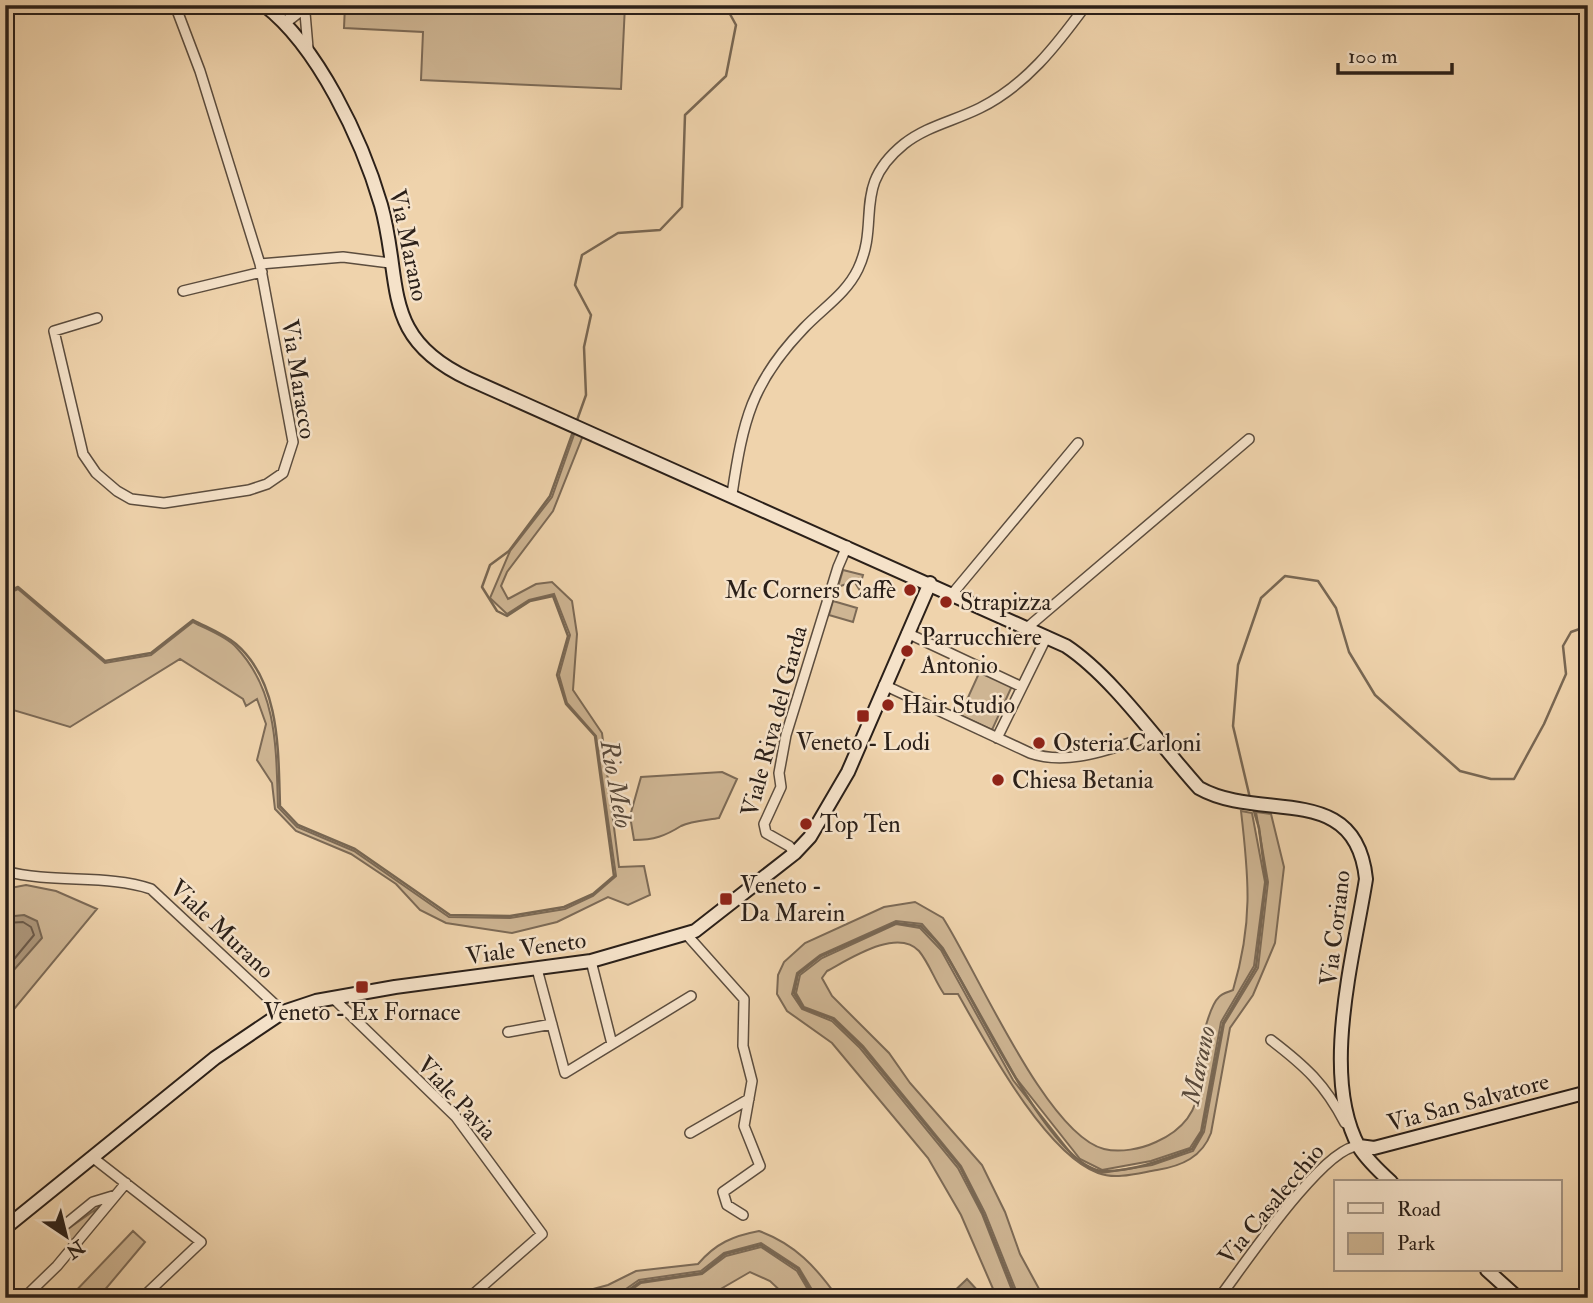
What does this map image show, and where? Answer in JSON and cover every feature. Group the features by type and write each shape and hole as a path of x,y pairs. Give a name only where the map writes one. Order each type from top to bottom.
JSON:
{"main road":[{"name":"Via Marano","path":"264,5 287,22 308,48 370,169 382,209 390,264 403,318 430,357 446,368 930,583"},
{"name":"Via Coriano","path":"930,583 1047,636 1089,663 1199,788 1235,803 1328,815 1355,839 1364,857 1366,879 1340,1063 1343,1092 1357,1140 1389,1180"},
{"name":"Viale Veneto","path":"5,1228 215,1058 283,1012 334,998 591,961 687,935 795,853 824,817 848,772 930,583"},
{"name":"Via San Salvatore","path":"1357,1140 1374,1148 1588,1092"},
{"path":"1489,1272 1518,1298"}],"street":[{"name":"Via Maracco","path":"97,318 54,331 83,454 96,473 131,499 154,502 249,490 267,484 283,473 293,442 261,268 200,71 175,5"},
{"path":"287,22 296,5"},
{"path":"732,494 742,432 759,384 779,354 846,289 858,269 865,250 868,201 877,172 903,145 925,130 966,115 1003,95 1044,60 1086,5"},
{"path":"287,22 307,6"},
{"path":"307,6 308,48"},
{"path":"184,291 261,268 343,257 390,264"},
{"path":"1028,627 1249,439"},
{"path":"953,593 1078,443"},
{"name":"Viale Riva del Garda","path":"795,853 789,846 766,833 764,824 779,794 786,736 838,567 847,546"},
{"path":"907,633 1022,687"},
{"path":"997,738 1047,636"},
{"path":"884,685 1030,753 1059,760 1152,736"},
{"name":"Viale Murano","path":"5,871 33,878 126,884 151,890 283,1012"},
{"path":"687,935 744,999 743,1046 752,1081 744,1126 760,1166 723,1192 727,1205 743,1214"},
{"path":"591,961 612,1044"},
{"path":"537,970 565,1073 691,996"},
{"name":"Viale Pavia","path":"334,998 456,1117 542,1234 469,1298"},
{"path":"508,1032 552,1024"},
{"name":"Via Coriano","path":"1271,1040 1306,1066 1325,1087 1357,1140"},
{"path":"690,1133 749,1099"},
{"name":"Via Casalecchio","path":"1219,1298 1278,1219 1342,1150 1357,1140"},
{"path":"92,1157 201,1242 142,1298"},
{"path":"23,1298 57,1266 126,1183"},
{"path":"66,1224 93,1202 116,1195"}],"green space":[{"path":"345,5 625,5 621,89 421,80 423,32 344,28"},
{"path":"576,429 584,433 553,511 507,572 501,586 508,599 536,584 552,582 572,601 577,634 573,690 602,733 619,867 644,866 650,895 628,905 608,897 557,922 512,933 446,923 420,910 396,884 351,854 296,831 275,809 272,783 257,760 266,724 257,699 246,706 243,699 180,659 70,727 10,709 5,712 5,595 18,589 105,663 151,655 193,622 232,643 250,664 260,683 272,722 278,807 297,827 354,851 449,917 510,918 565,909 593,896 616,876 596,736 567,703 559,675 570,635 554,594 529,600 507,614 490,598 510,551 552,497"},
{"path":"843,570 863,575 859,589 854,581 838,587"},
{"path":"833,601 857,608 853,622 829,615"},
{"path":"980,671 1012,686 992,730 960,715"},
{"path":"722,772 737,779 719,818 685,824 653,838 634,840 630,816 641,777"},
{"path":"1241,811 1252,813 1265,882 1254,966 1221,1022 1201,1131 1190,1148 1151,1161 1102,1170 1080,1159 1016,1078 943,948 922,924 896,921 820,955 797,973 792,994 802,1009 832,1021 860,1048 958,1168 982,1214 1015,1298 997,1298 961,1215 928,1158 832,1043 787,1011 777,994 778,975 784,962 805,943 884,907 915,902 943,918 1015,1048 1037,1084 1060,1114 1082,1137 1104,1149 1144,1147 1173,1132 1192,1112 1198,1094 1197,1067 1208,1020 1219,997 1233,990 1244,943 1247,901"},
{"path":"1256,812 1271,814 1284,867 1275,943 1253,995 1230,1028 1211,1133 1197,1154 1183,1163 1143,1173 1112,1176 1098,1173 1078,1162 1058,1144 1019,1095 958,994 944,994 923,956 910,945 898,942 873,948 827,971 822,978 832,996 889,1053 910,1083 982,1165 1005,1212 1020,1254 1044,1298 1019,1298 985,1213 961,1166 863,1046 834,1018 804,1007 796,993 800,975 822,958 896,924 920,928 941,950 1013,1080 1077,1161 1102,1173 1152,1165 1193,1151 1204,1132 1224,1024 1258,968 1268,882"},
{"path":"26,885 56,891 97,909 5,1020 5,980 17,965 13,915 5,917 5,889"},
{"path":"99,1207 72,1241 65,1231"},
{"path":"133,1231 145,1242 98,1298 69,1298"},
{"path":"759,1231 772,1236 804,1258 838,1298 817,1298 799,1268 761,1243 724,1253 701,1271 639,1280 613,1298 577,1298 578,1293 608,1285 636,1271 698,1264 711,1251 726,1242"},
{"path":"761,1247 797,1271 813,1298 788,1298 770,1281 750,1272 705,1298 620,1298 641,1283 702,1274 726,1256"}],"water":[{"path":"24,915 37,921 42,938 5,980 5,917"},
{"path":"967,1279 979,1292 973,1298 947,1298"}],"waterway":[{"name":"Rio Melo","path":"576,423 586,395 584,347 591,315 575,285 582,255 618,233 660,230 682,207 685,115 726,76 736,25 725,5"},
{"name":"Rio Melo","path":"5,593 18,587 105,661 151,653 193,620 221,634 236,644 251,660 262,678 274,719 280,806 298,825 355,849 450,915 510,916 564,907 593,894 614,876 595,736 566,704 557,675 568,636 553,596 530,601 507,616 497,611 482,587 490,565 509,551 550,496 574,429"},
{"name":"Marano","path":"1250,798 1233,726 1238,665 1261,598 1285,576 1318,581 1336,608 1349,652 1375,695 1460,771 1491,779 1514,779 1544,724 1566,674 1563,646 1571,632 1588,626"},
{"name":"Marano","path":"1017,1298 983,1213 960,1167 862,1047 833,1019 803,1008 794,993 798,974 821,956 896,923 921,926 943,950 1014,1076 1037,1111 1060,1142 1082,1163 1103,1171 1114,1171 1182,1153 1192,1149 1202,1132 1223,1023 1256,967 1266,882 1259,828 1253,808"},
{"name":"Marano","path":"617,1298 640,1282 702,1273 725,1254 761,1245 798,1269 815,1298"}],"place":[{"name":"Mc Corners Caffè","path":"910,590"},
{"name":"Strapizza","path":"946,602"},
{"name":"Parrucchiere Antonio","path":"907,651"},
{"name":"Hair Studio","path":"888,705"},
{"name":"Veneto - Lodi","path":"863,716"},
{"name":"Osteria Carloni","path":"1039,743"},
{"name":"Chiesa Betania","path":"998,780"},
{"name":"Top Ten","path":"806,824"},
{"name":"Veneto - Da Marein","path":"726,899"},
{"name":"Veneto - Ex Fornace","path":"362,987"}]}
